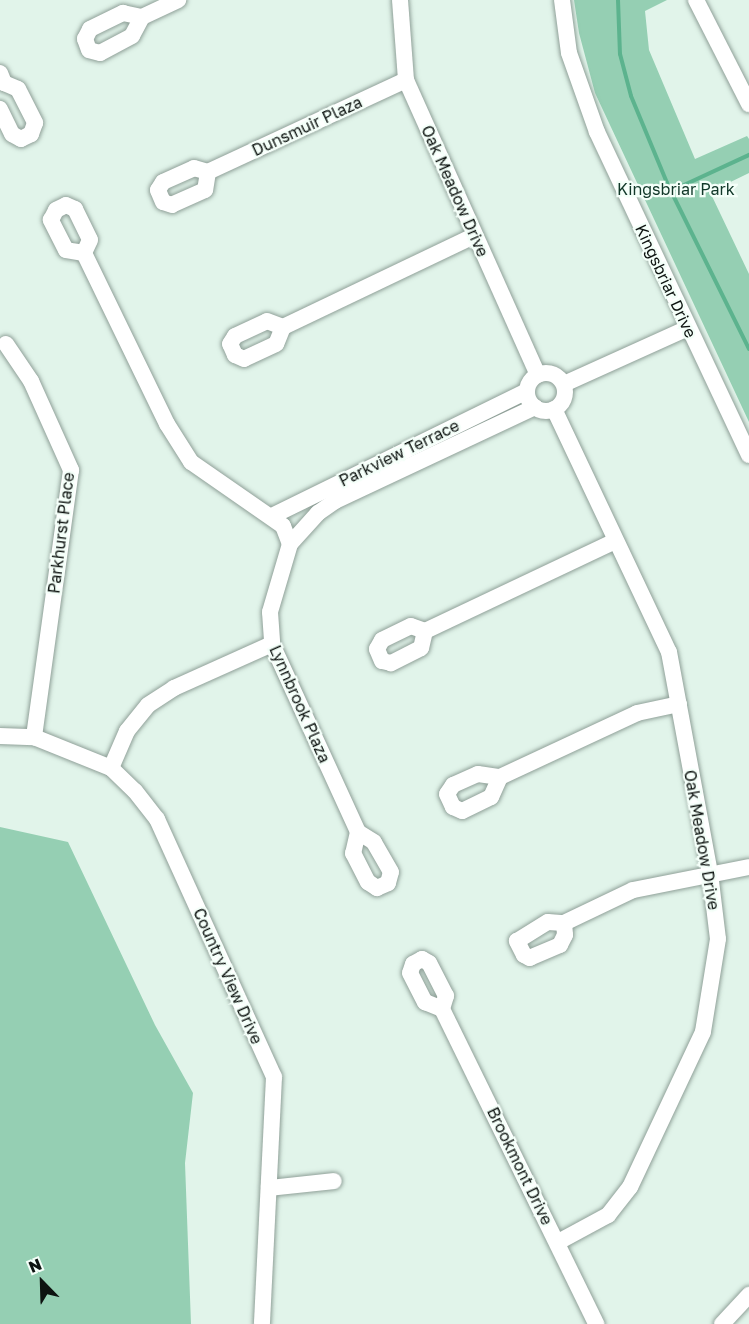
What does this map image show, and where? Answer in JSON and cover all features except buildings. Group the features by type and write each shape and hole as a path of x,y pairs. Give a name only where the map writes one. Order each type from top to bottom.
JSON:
{"street":[{"path":"141,17 178,0"},
{"name":"Oak Meadow Drive","path":"400,0 406,80 538,375"},
{"name":"Kingsbriar Drive","path":"562,0 569,53 597,132 749,455"},
{"path":"696,0 749,104"},
{"name":"Dunsmuir Plaza","path":"208,172 406,80"},
{"path":"0,109 12,134 21,139 31,134 35,123 18,89 1,82"},
{"path":"283,327 474,236"},
{"path":"84,253 167,424 191,462 221,486 272,516 283,526 290,544"},
{"path":"564,384 688,328"},
{"name":"Parkhurst Place","path":"6,344 31,381 71,470 34,737"},
{"path":"552,374 564,384 564,398 554,409 535,407 527,391 538,375 552,374"},
{"name":"Parkview Terrace","path":"272,516 365,478 448,438 527,391"},
{"name":"Parkview Terrace","path":"448,438 535,407"},
{"name":"Oak Meadow Drive","path":"554,409 669,652 710,873 718,939 703,1032 630,1187 609,1215 558,1242"},
{"name":"Parkview Terrace","path":"290,544 318,513 365,478"},
{"path":"425,631 615,541"},
{"name":"Lynnbrook Plaza","path":"290,544 270,612 272,644 358,831"},
{"path":"111,768 127,731 148,705 174,688 272,644"},
{"path":"501,777 637,713 680,704"},
{"name":"Country View Drive","path":"0,736 34,737 111,768 157,819 274,1077 262,1324"},
{"path":"564,923 633,890 749,867"},
{"name":"Brookmont Drive","path":"442,1009 558,1242 596,1324"},
{"path":"269,1188 334,1181"},
{"path":"722,1324 749,1295"}],"green space":[{"name":"Kingsbriar Park","path":"574,0 667,0 645,11 649,50 695,159 747,136 749,139 749,173 710,192 749,274 749,422 595,93 579,33"},
{"path":"0,827 68,842 155,1025 193,1093 185,1163 191,1324 0,1324"}],"waterway":[{"path":"618,0 620,54 631,96 667,183 749,349"},
{"path":"671,191 749,155"}]}
